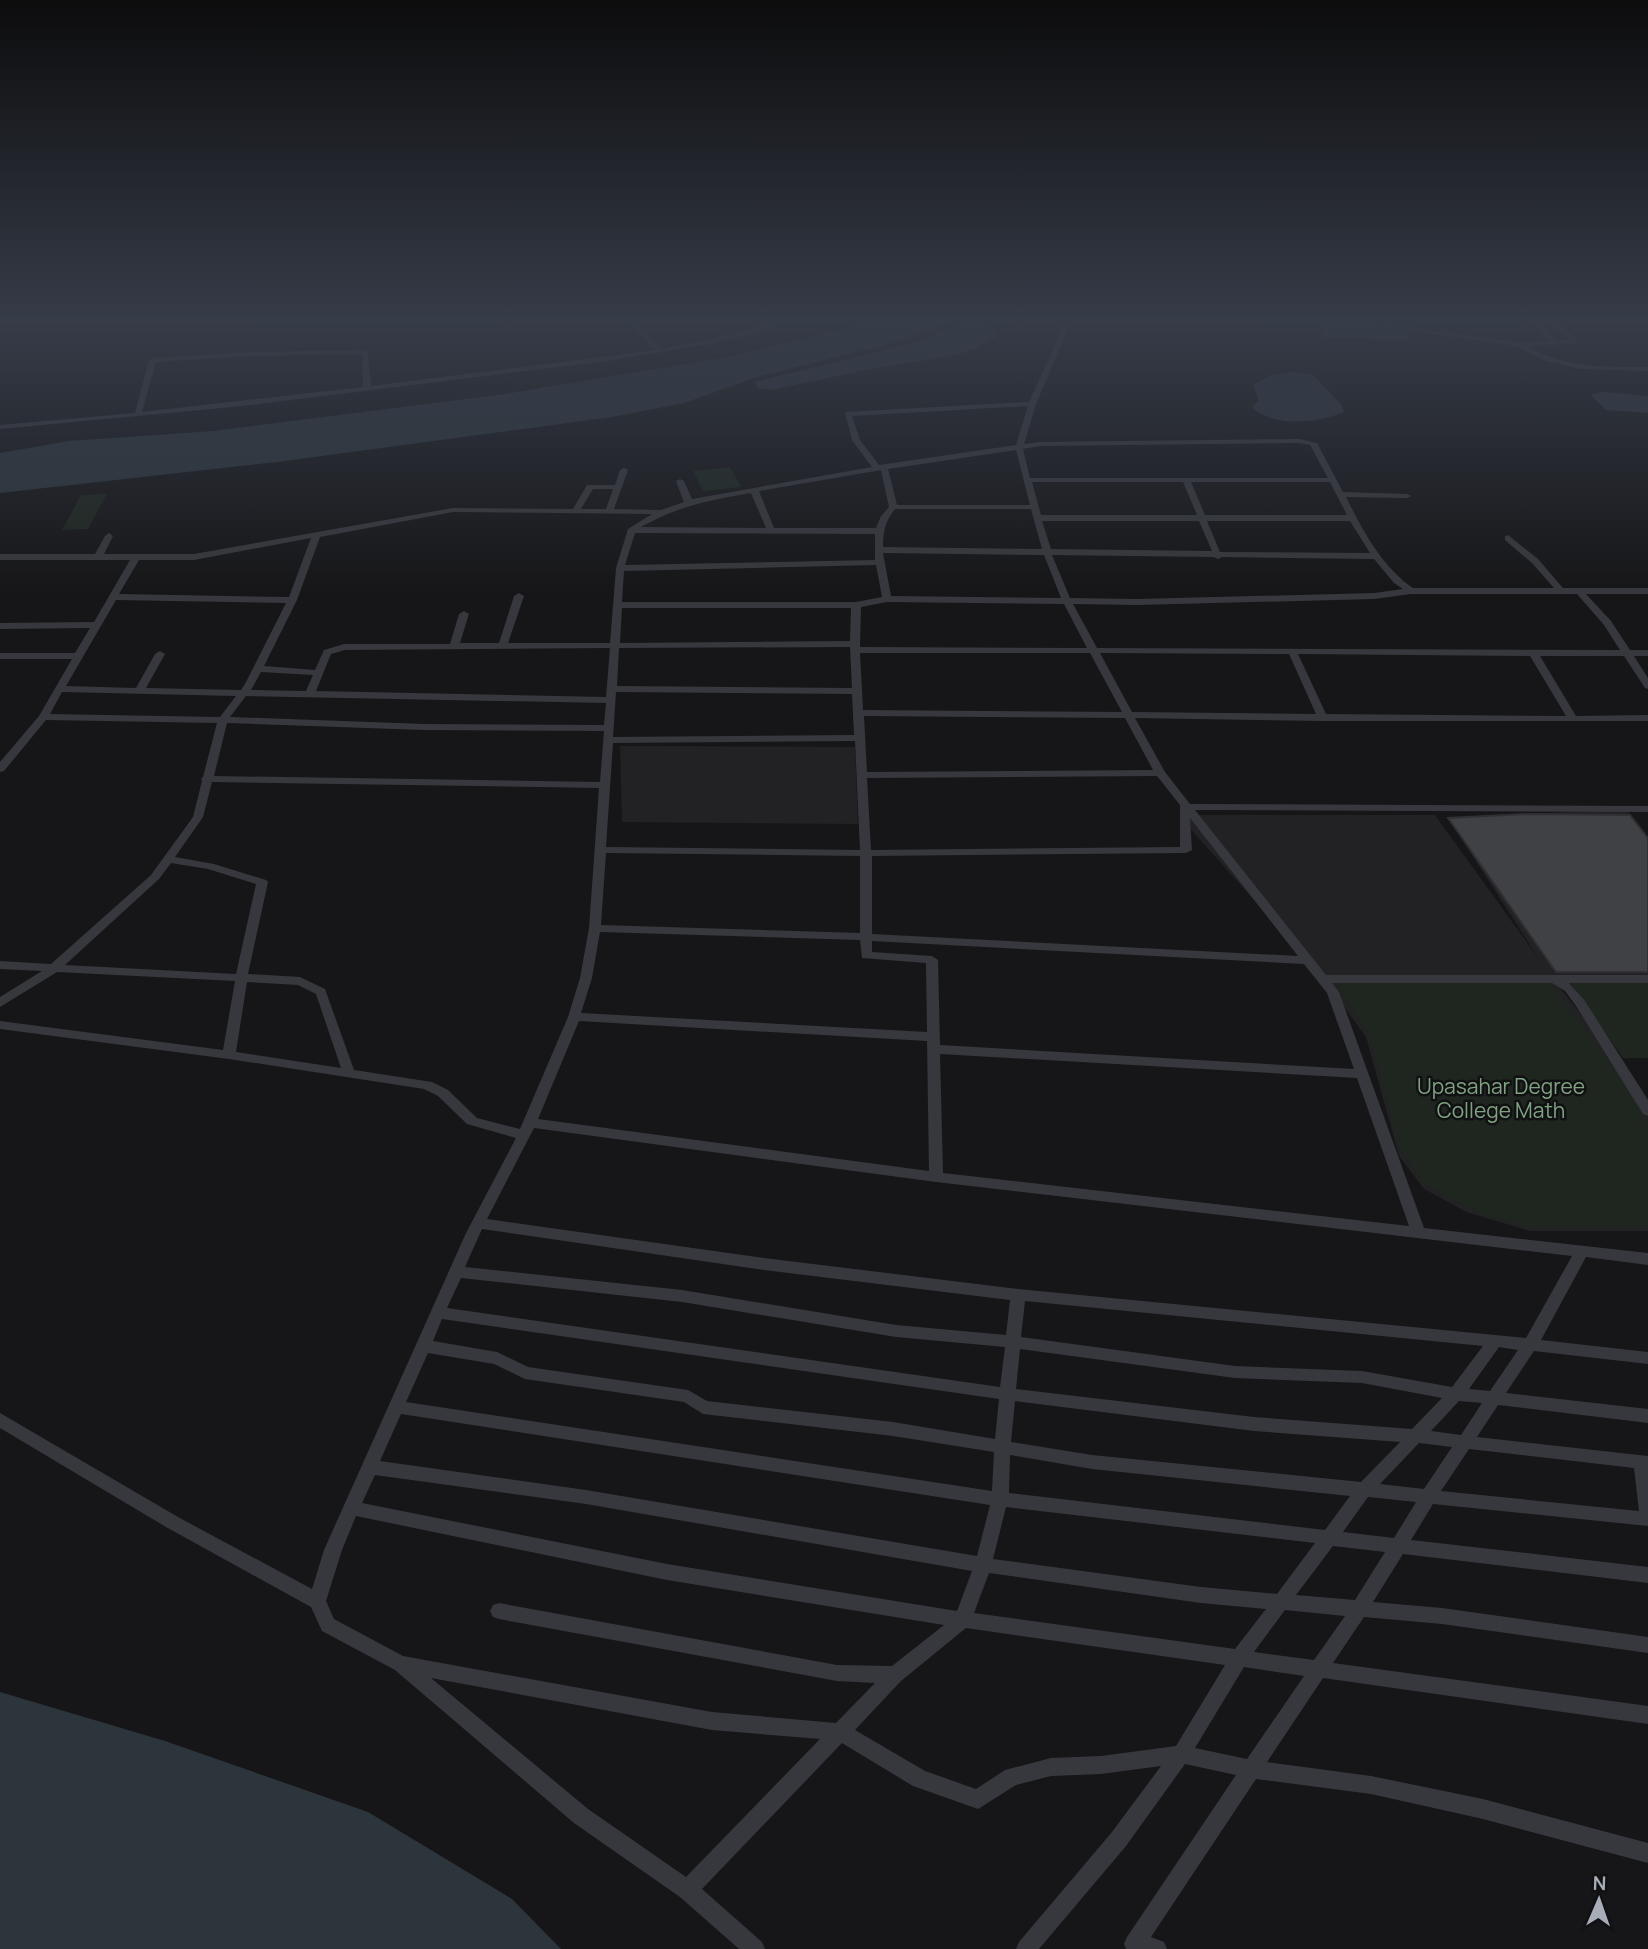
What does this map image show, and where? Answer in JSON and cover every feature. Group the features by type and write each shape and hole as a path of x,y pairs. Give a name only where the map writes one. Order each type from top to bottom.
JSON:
{"street":[{"path":"0,427 165,411"},
{"path":"893,507 881,468 856,440 848,414 904,411"},
{"path":"1030,411 1019,447 1046,552 1066,600 1092,653 1160,773 1184,807 1333,992 1418,1232"},
{"path":"317,1601 332,1550 478,1223 526,1129 575,1017 595,928 610,734 612,647 620,568 631,530 662,512 689,503 881,468 1019,447 1098,442 1299,441 1313,443 1377,556 1399,586 1411,591"},
{"path":"609,511 624,470"},
{"path":"1027,480 1334,480"},
{"path":"680,481 689,503"},
{"path":"1186,481 1218,556"},
{"path":"576,510 587,484 618,487"},
{"path":"754,490 771,530"},
{"path":"1341,494 1406,496"},
{"path":"887,599 878,531 884,514 893,507 1034,507"},
{"path":"0,557 135,559 194,556 453,510 662,512"},
{"path":"1036,518 1355,518"},
{"path":"631,530 878,531"},
{"path":"0,1003 52,970 155,877 198,817 223,720 258,669 292,600 317,534"},
{"path":"99,557 109,536"},
{"path":"1508,538 1535,561 1561,591"},
{"path":"620,568 880,556 1046,552 1377,556"},
{"path":"0,769 43,717 135,559"},
{"path":"616,605 856,605 887,599 1137,602 1348,597 1411,591 1648,591"},
{"path":"1580,592 1608,623 1648,687"},
{"path":"502,647 519,596"},
{"path":"113,597 292,600"},
{"path":"856,605 855,647 866,853 866,955 932,960 936,1177"},
{"path":"454,646 464,614"},
{"path":"0,626 97,625"},
{"path":"310,694 327,652 344,647 855,647 1092,653 1648,653"},
{"path":"1292,652 1323,718"},
{"path":"139,691 160,653"},
{"path":"1533,653 1573,719"},
{"path":"0,656 78,656"},
{"path":"258,669 319,673"},
{"path":"58,689 310,694 611,695 858,691"},
{"path":"859,713 1648,718"},
{"path":"43,717 223,720 610,734 861,738"},
{"path":"0,748 18,747"},
{"path":"863,775 1160,773"},
{"path":"206,779 606,785"},
{"path":"1184,807 1648,809"},
{"path":"601,850 866,853 1186,850 1184,807"},
{"path":"168,859 209,866 262,882 240,980 229,1055"},
{"path":"595,928 866,937 1306,960"},
{"path":"0,965 52,970 300,981 321,992 349,1073"},
{"path":"1322,979 1648,979"},
{"path":"1554,979 1569,988 1581,1004 1648,1111"},
{"path":"575,1017 1362,1074"},
{"path":"0,1025 229,1055 427,1085 443,1093 472,1121 526,1129 1648,1259"},
{"path":"478,1223 764,1264 1018,1295 1648,1358"},
{"path":"1157,1949 1132,1946 1209,1838 1251,1769 1360,1608 1428,1497 1530,1345 1582,1251"},
{"path":"456,1272 682,1296 895,1331 1012,1342 1235,1372 1362,1377 1456,1394 1648,1416"},
{"path":"687,1891 895,1675 963,1620 983,1565 1000,1499 1002,1447 1018,1295"},
{"path":"424,1346 497,1357 525,1373 688,1396 703,1407 892,1429 1092,1462 1648,1518 1645,1462 1414,1436 1254,1424 1007,1394 439,1313"},
{"path":"1026,1949 1119,1839 1181,1754 1240,1657 1365,1489 1456,1394 1495,1341"},
{"path":"398,1407 1000,1499 1648,1575"},
{"path":"0,1420 172,1522 317,1601 328,1625 401,1664 581,1816 687,1891 755,1949"},
{"path":"370,1467 586,1497 983,1565 1201,1595 1442,1616 1648,1645"},
{"path":"352,1507 667,1572 963,1620 1648,1715"},
{"path":"499,1611 837,1672 895,1675"},
{"path":"401,1664 712,1721 841,1732 920,1779 978,1799 1012,1777 1051,1767 1101,1765 1181,1754 1251,1769 1371,1785 1483,1809 1648,1853"}],"shaded area":[{"path":"371,411 643,411 277,462 0,493 0,453 68,441 213,431"},
{"path":"1257,411 1344,412 1322,419 1296,422"},
{"path":"620,746 855,747 858,824 622,822"},
{"path":"1626,809 1648,837 1648,978 1557,984 1615,1057 1648,1111 1648,1231 1530,1231 1466,1212 1424,1189 1399,1156 1366,1037 1321,975 1186,824 1191,815 1435,815 1539,959 1448,818"},
{"path":"0,1692 165,1741 368,1812 512,1899 561,1949 0,1949"}],"green space":[{"path":"730,467 741,487 703,491 693,471"},
{"path":"107,494 88,529 62,530 81,495"},
{"path":"1648,980 1648,1058 1623,1058 1570,983"},
{"name":"Upasahar Degree College Math","path":"1549,982 1625,1081 1648,1127 1648,1228 1532,1228 1484,1215 1424,1184 1400,1149 1370,1036 1336,983"}],"building":[{"path":"1528,814 1630,815 1648,838 1648,972 1556,972 1448,818"}]}
